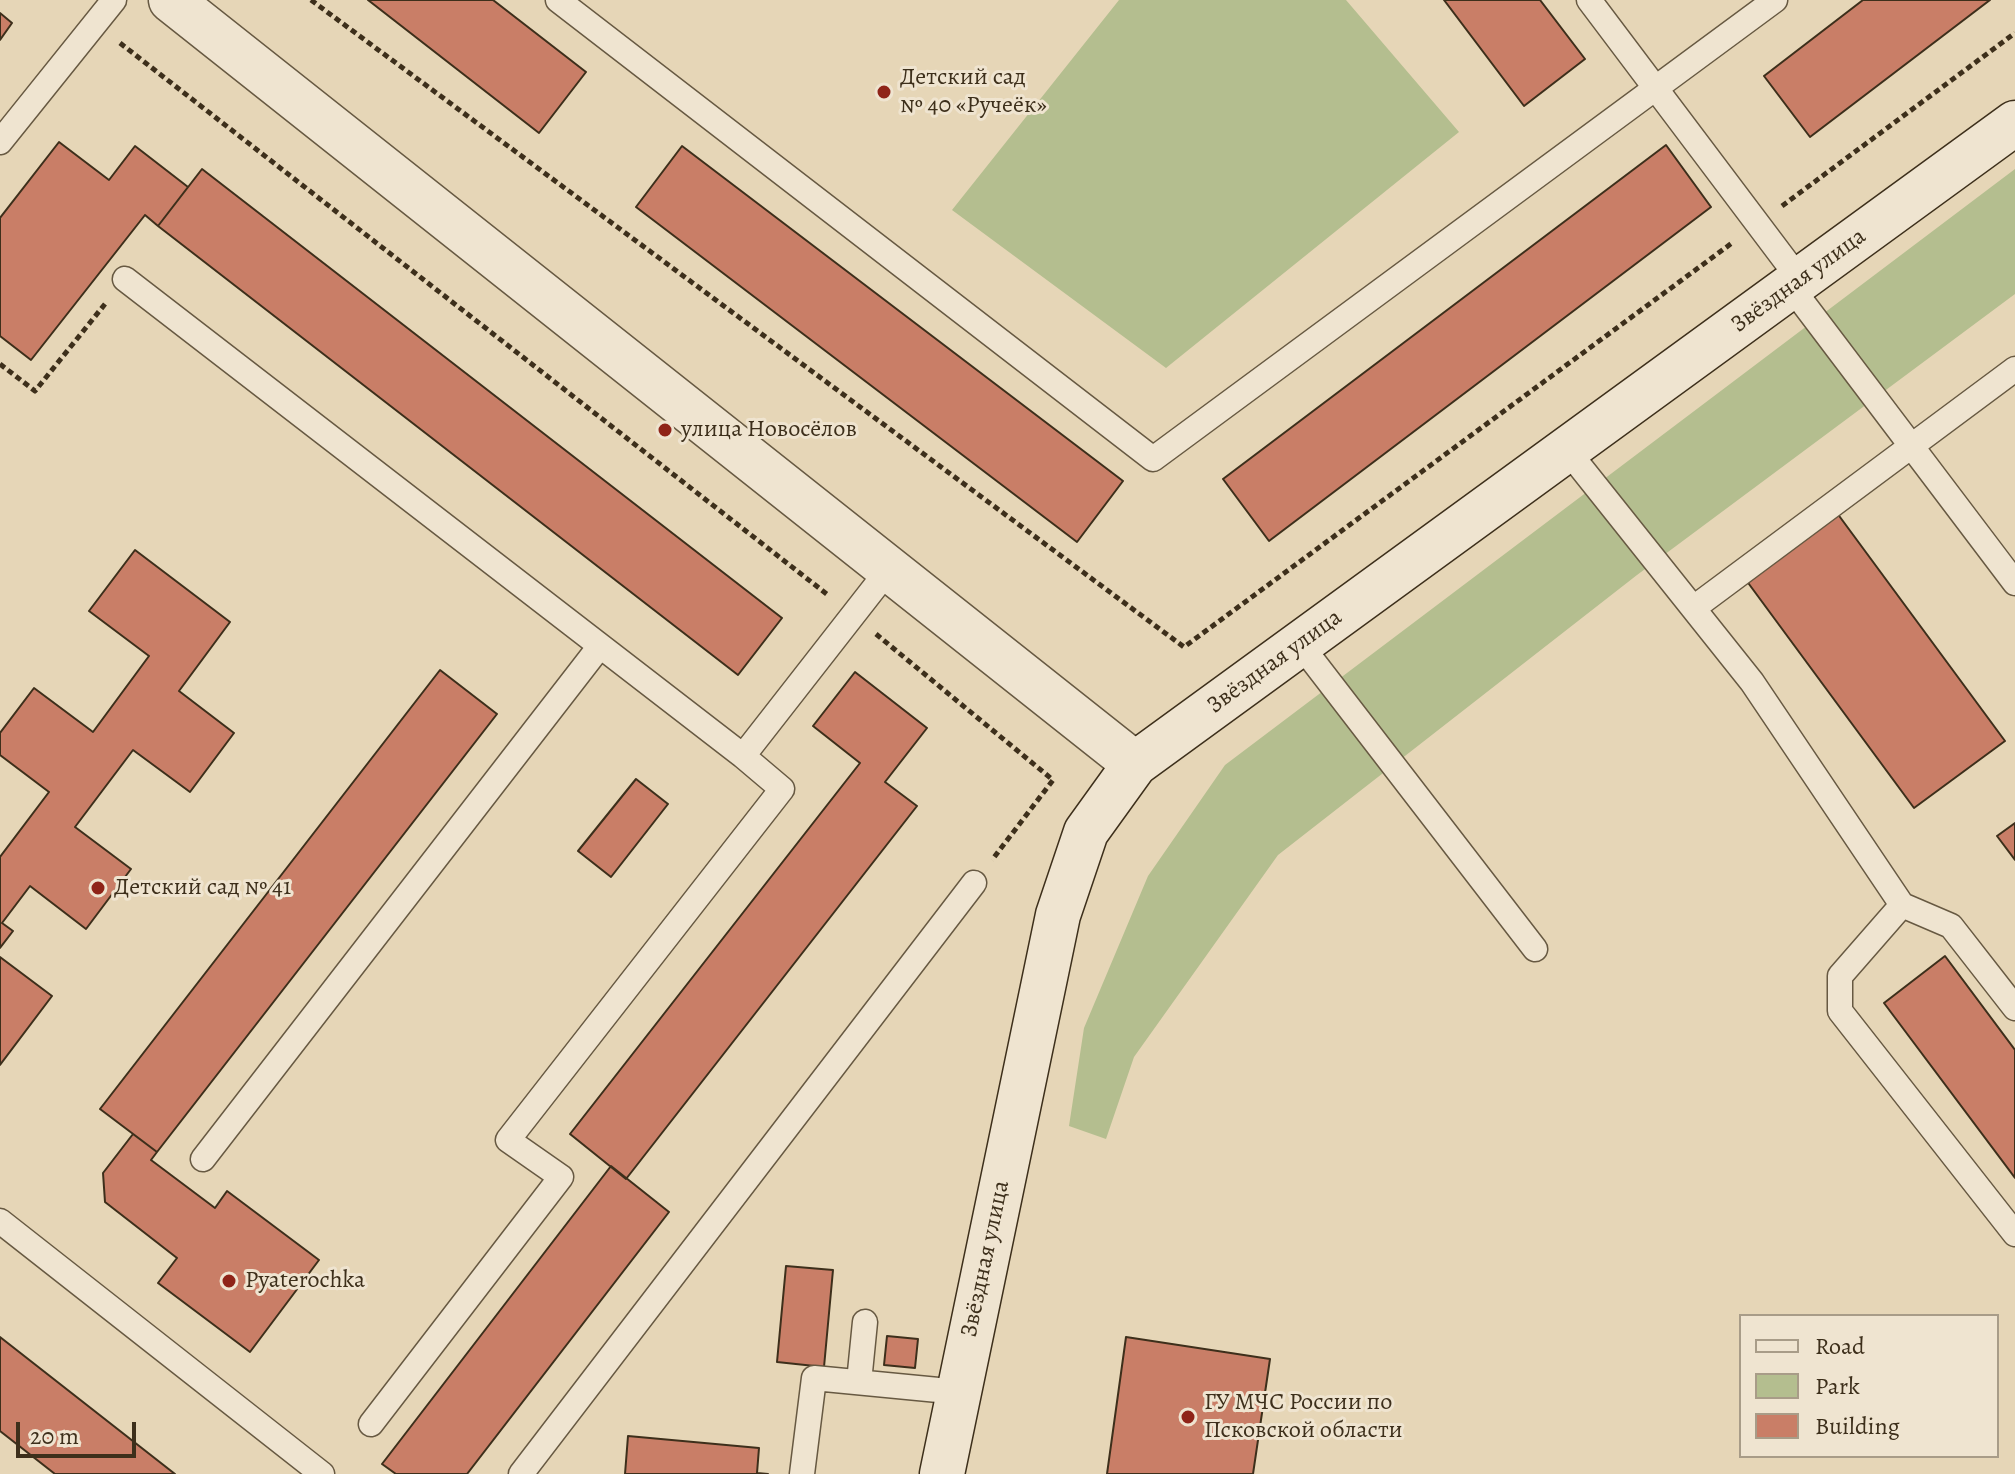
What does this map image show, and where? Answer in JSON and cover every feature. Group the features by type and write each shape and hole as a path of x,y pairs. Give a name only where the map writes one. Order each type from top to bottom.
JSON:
{"street":[{"path":"171,0 1135,764"},
{"name":"Звёздная улица","path":"942,1474 1058,915 1086,832 1135,764 2015,123"}],"lane":[{"path":"0,142 114,0"},
{"path":"558,0 1153,459 1775,0"},
{"path":"1589,0 1758,224 1911,446 2015,583"},
{"path":"125,279 782,789 508,1140 561,1177 371,1424"},
{"path":"1695,607 2015,369"},
{"path":"1567,450 1752,682 1902,905 1951,926 2015,1008"},
{"path":"743,756 889,569"},
{"path":"1300,644 1535,949"},
{"path":"203,1159 600,646"},
{"path":"521,1474 974,883"},
{"path":"1902,905 1840,976 1840,1011 2015,1234"},
{"path":"0,1221 322,1474"},
{"path":"859,1382 865,1322"},
{"path":"802,1474 814,1378 959,1392"}],"path":[{"path":"311,0 1184,647 2015,33"},
{"path":"95,23 853,615 1053,780 974,883"},
{"path":"0,364 35,391 125,279"}],"green space":[{"path":"1119,0 1346,0 1459,132 1166,368 952,210"},
{"path":"2015,169 2015,294 1637,575 1278,855 1134,1057 1106,1139 1069,1126 1084,1028 1148,876 1225,765"}],"building":[{"path":"368,0 493,0 586,72 539,133"},
{"path":"1444,0 1540,0 1585,59 1524,106"},
{"path":"1863,0 1990,0 1810,137 1764,76"},
{"path":"0,13 12,23 0,40"},
{"path":"59,142 109,180 135,146 188,187 158,226 145,215 31,360 0,336 0,218"},
{"path":"1666,145 1711,207 1269,541 1223,479"},
{"path":"682,146 1123,481 1077,542 636,207"},
{"path":"202,169 782,618 738,675 158,226"},
{"path":"1837,513 2005,741 1914,808 1746,580"},
{"path":"135,550 230,622 179,691 234,733 190,792 133,750 75,827 131,869 86,929 30,886 2,923 13,931 0,948 0,857 49,792 0,755 0,733 34,688 93,732 149,656 89,611"},
{"path":"440,670 497,714 157,1152 100,1109"},
{"path":"855,672 927,728 885,782 917,806 626,1179 570,1134 860,763 813,726"},
{"path":"636,779 668,804 611,877 578,851"},
{"path":"2015,823 2015,860 1997,836"},
{"path":"1945,956 2015,1050 2015,1178 1884,1003"},
{"path":"0,957 52,996 0,1065"},
{"path":"133,1134 157,1152 151,1160 215,1208 227,1191 319,1260 250,1352 158,1283 177,1258 105,1202 103,1173"},
{"path":"611,1166 669,1212 467,1474 396,1474 382,1464"},
{"path":"786,1266 833,1270 824,1367 777,1362"},
{"path":"887,1336 918,1339 915,1368 884,1365"},
{"path":"0,1337 175,1474 55,1474 0,1431"},
{"name":"ГУ МЧС России по Псковской области","path":"1126,1337 1270,1359 1253,1474 1107,1474"},
{"path":"628,1436 759,1448 757,1473 768,1474 625,1474"}],"place":[{"name":"Детский сад № 40 «Ручеёк»","path":"884,92"},
{"name":"улица Новосёлов","path":"665,430"},
{"name":"Детский сад № 41","path":"98,888"},
{"name":"Pyaterochka","path":"229,1281"},
{"name":"ГУ МЧС России по Псковской области","path":"1188,1417"}]}
